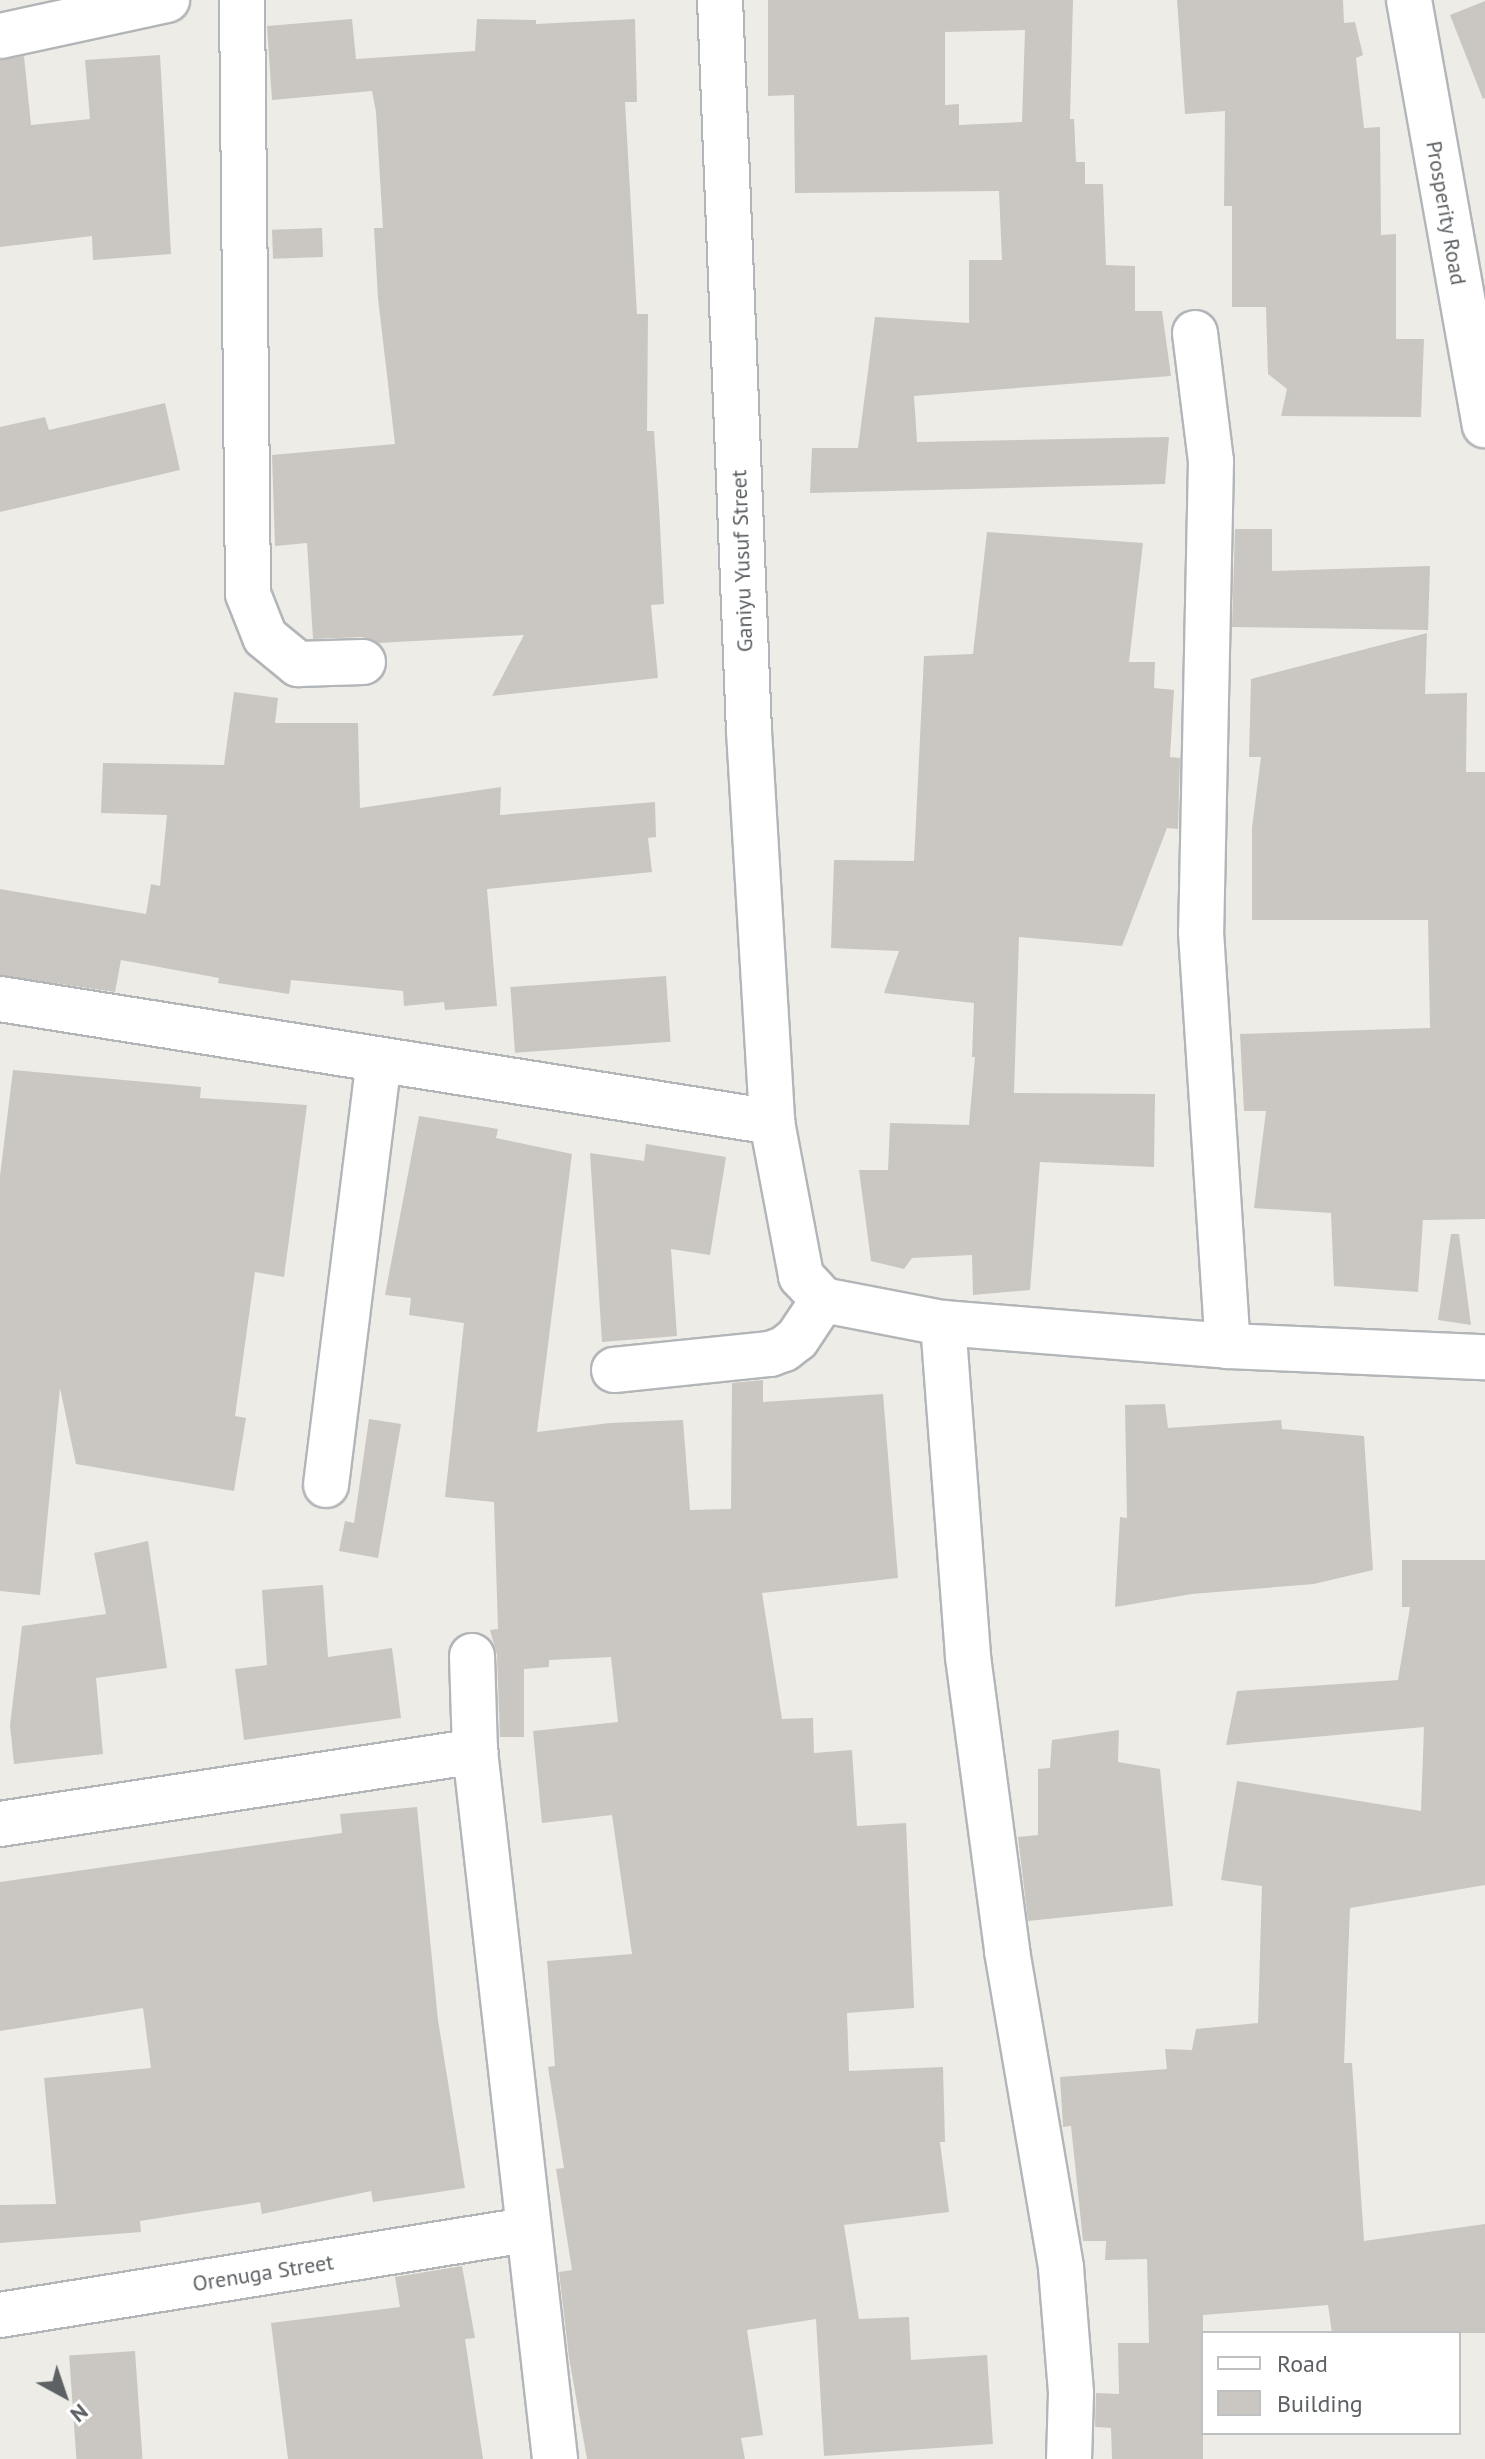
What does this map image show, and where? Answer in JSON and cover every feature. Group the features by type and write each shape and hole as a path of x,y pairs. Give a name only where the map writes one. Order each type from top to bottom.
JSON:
{"street":[{"path":"0,36 167,0"},
{"path":"242,0 248,594 265,637 298,664 363,662"},
{"name":"Ganiyu Yusuf Street","path":"720,0 749,731 772,1122 801,1276 823,1300"},
{"name":"Prosperity Road","path":"1409,0 1485,425"},
{"path":"1195,333 1211,461 1201,932 1228,1346"},
{"path":"0,999 772,1122"},
{"path":"326,1485 379,1060"},
{"path":"614,1370 770,1354 784,1349 797,1339 823,1300 943,1323 1228,1346 1485,1357"},
{"path":"943,1323 968,1657 1007,1951 1061,2268 1071,2393 1069,2459"},
{"path":"472,1656 475,1751 526,2230 555,2459"},
{"path":"0,1824 475,1751"},
{"name":"Orenuga Street","path":"0,2315 526,2230"}],"building":[{"path":"768,0 1073,0 1070,119 1074,119 1076,162 1085,162 1085,184 1103,184 1106,265 1135,266 1135,311 1162,311 1171,376 914,396 917,442 1169,437 1165,484 810,493 812,448 858,448 875,317 969,323 969,260 1002,260 999,191 795,193 794,95 768,96","holes":["1025,30 1022,122 959,125 959,104 945,105 945,32"]},
{"path":"1177,0 1343,0 1344,23 1355,22 1363,55 1356,58 1364,128 1380,127 1381,235 1396,234 1396,339 1424,339 1421,417 1281,416 1287,389 1268,374 1266,307 1232,307 1232,206 1224,206 1225,111 1185,114"},
{"path":"1485,1 1485,98 1483,99 1450,15"},
{"path":"352,19 356,59 475,51 477,19 536,20 536,24 635,19 637,102 625,102 637,314 648,314 647,431 654,431 664,604 651,605 658,678 492,696 524,635 378,643 362,637 313,639 307,543 275,546 272,455 395,444 378,298 374,228 383,228 376,112 372,91 272,100 267,26"},
{"path":"160,55 171,254 93,260 92,236 0,247 0,60 24,56 31,125 90,119 85,60"},
{"path":"322,228 323,257 273,259 272,230"},
{"path":"165,403 180,470 0,512 0,427 45,417 49,430"},
{"path":"1235,529 1272,529 1272,571 1430,566 1428,630 1232,627"},
{"path":"987,532 1143,543 1129,662 1155,662 1154,688 1174,690 1170,757 1180,758 1178,829 1167,828 1122,946 1019,937 1014,1093 1155,1094 1154,1167 1040,1162 1030,1290 973,1295 972,1255 912,1258 904,1269 871,1261 859,1170 888,1170 890,1123 969,1125 975,1057 972,1057 974,1003 884,993 899,951 831,948 834,860 914,861 924,656 973,654"},
{"path":"1427,633 1425,694 1467,693 1466,772 1485,772 1485,1219 1423,1220 1418,1292 1334,1286 1331,1213 1254,1208 1266,1111 1244,1111 1240,1034 1430,1028 1428,920 1252,920 1252,828 1261,757 1249,757 1251,679"},
{"path":"234,692 278,698 275,723 358,723 360,808 501,787 500,815 655,802 656,837 648,838 652,872 487,889 497,1006 445,1010 444,1002 404,1006 403,991 291,980 289,994 218,983 219,978 121,960 115,992 0,975 0,889 146,914 151,884 160,886 167,815 101,813 103,763 224,765"},
{"path":"666,976 671,1042 515,1053 510,987"},
{"path":"13,1070 201,1087 200,1098 307,1105 284,1277 255,1272 235,1416 246,1418 234,1491 76,1464 60,1388 40,1595 0,1591 0,1176"},
{"path":"419,1116 498,1129 496,1138 572,1154 537,1432 610,1423 683,1420 690,1510 731,1509 732,1383 763,1380 763,1402 883,1394 898,1578 762,1593 782,1719 813,1718 814,1753 852,1750 857,1826 906,1823 914,2008 847,2013 849,2071 943,2067 945,2142 940,2142 949,2212 844,2225 859,2319 909,2317 911,2360 987,2355 993,2444 824,2456 816,2319 747,2330 763,2435 741,2438 745,2459 587,2459 569,2358 559,2272 572,2270 556,2169 564,2168 548,2067 555,2066 547,1961 632,1954 612,1815 542,1823 533,1731 618,1722 611,1657 549,1660 549,1667 524,1669 524,1737 500,1737 497,1655 490,1630 498,1629 494,1502 445,1497 464,1323 409,1315 411,1298 385,1295"},
{"path":"646,1144 726,1157 710,1255 671,1249 677,1336 602,1342 590,1153 644,1161"},
{"path":"1451,1234 1459,1234 1471,1325 1438,1320"},
{"path":"1165,1404 1168,1428 1281,1420 1282,1429 1364,1436 1373,1570 1314,1584 1192,1594 1115,1607 1120,1517 1127,1518 1125,1405"},
{"path":"369,1419 401,1424 378,1558 339,1551 345,1521 354,1523"},
{"path":"148,1541 167,1668 96,1678 103,1754 14,1764 10,1725 22,1626 106,1614 94,1553"},
{"path":"1402,1560 1485,1560 1485,1885 1350,1908 1344,2063 1352,2063 1364,2241 1485,2224 1485,2333 1332,2331 1328,2305 1203,2315 1203,2459 1112,2459 1111,2428 1095,2427 1096,2393 1119,2394 1118,2343 1149,2343 1147,2259 1105,2260 1106,2241 1083,2241 1071,2126 1063,2127 1060,2077 1167,2069 1165,2049 1192,2050 1196,2029 1258,2023 1262,1886 1221,1880 1237,1781 1421,1811 1424,1727 1226,1745 1237,1691 1398,1680 1410,1607 1402,1607"},
{"path":"323,1585 328,1657 392,1648 401,1718 244,1740 235,1669 267,1665 262,1590"},
{"path":"1119,1730 1118,1762 1160,1769 1173,1906 1028,1921 1018,1837 1038,1835 1038,1769 1050,1768 1052,1740"},
{"path":"417,1807 438,2020 465,2188 373,2202 371,2191 262,2214 260,2202 140,2221 141,2232 0,2243 0,2205 56,2204 44,2078 151,2068 143,2008 0,2031 0,1882 342,1833 340,1814"},
{"path":"462,2266 475,2338 465,2339 483,2459 288,2459 271,2323 400,2307 395,2277"},
{"path":"135,2351 143,2459 76,2459 69,2356"}]}
